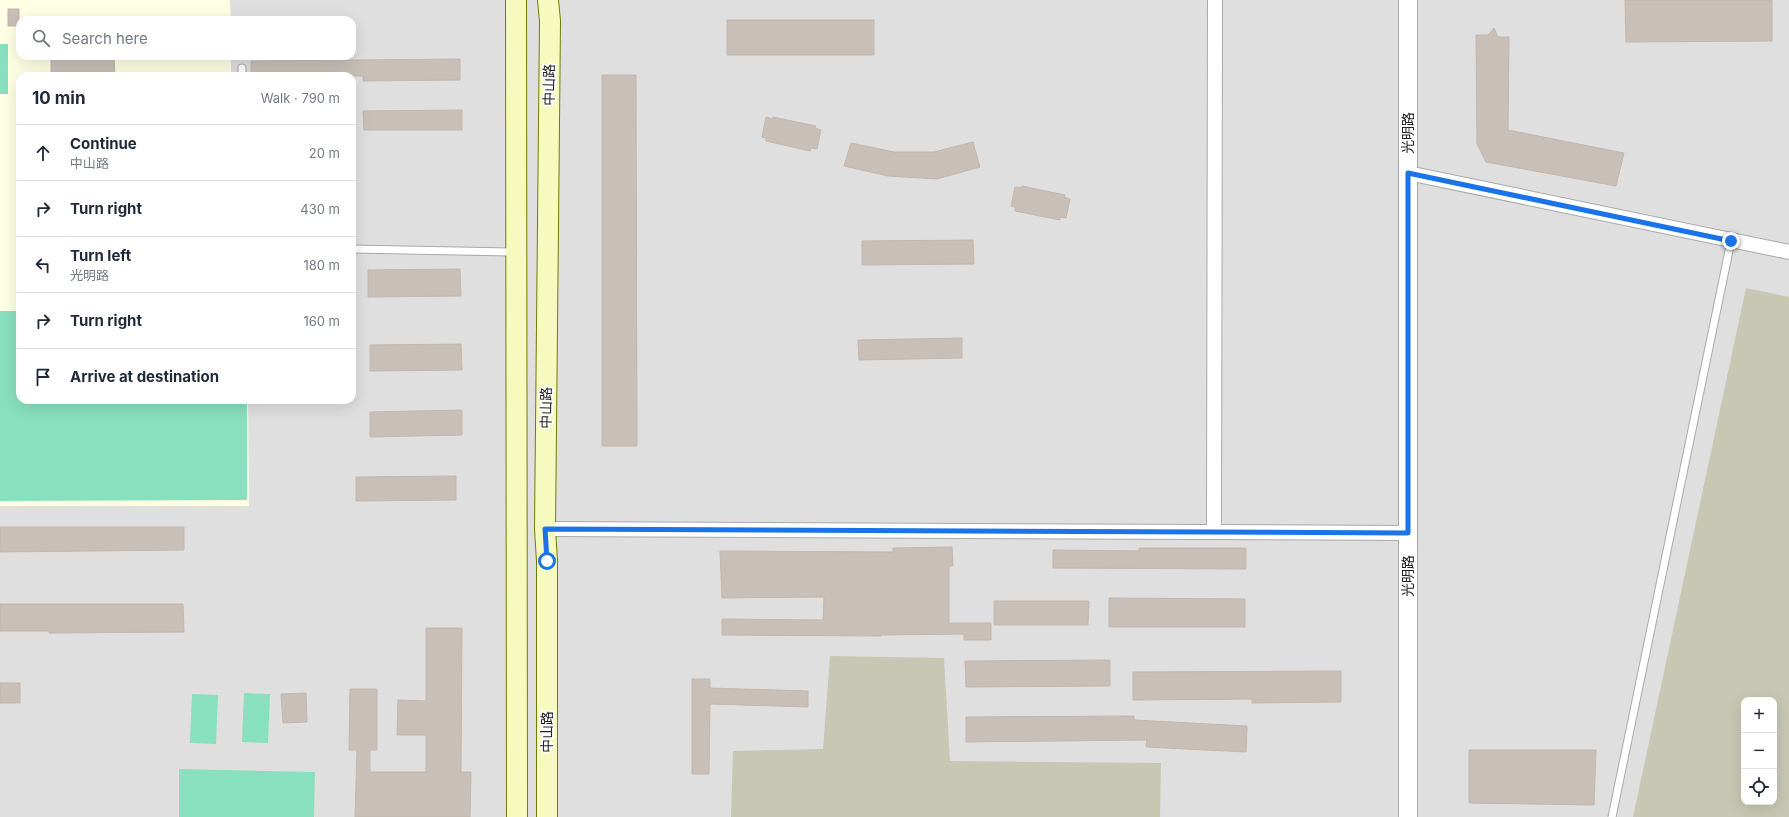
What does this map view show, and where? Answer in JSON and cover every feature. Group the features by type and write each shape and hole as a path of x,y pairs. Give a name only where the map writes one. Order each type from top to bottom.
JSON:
{"main road":[{"name":"中山路","path":"516,0 517,817"},
{"name":"中山路","path":"547,817 547,561 545,529 550,21 548,0"}],"street":[{"path":"1214,532 1215,0"},
{"name":"光明路","path":"1408,0 1408,817"},
{"path":"1408,173 1789,252"},
{"path":"545,529 1408,533"}],"lane":[{"path":"1612,817 1731,241"},
{"path":"356,250 517,252"}],"shaded area":[{"path":"0,0 1789,0 1789,817 0,817"},
{"path":"0,0 230,0 231,16 16,16 16,60 231,60 231,72 16,72 16,404 248,404 249,506 0,506"},
{"path":"1746,288 1789,297 1789,817 1633,817"},
{"path":"830,656 944,658 950,761 1161,763 1160,817 731,817 733,751 823,749"}],"green space":[{"path":"0,44 8,44 8,94 0,94"},
{"path":"0,311 16,311 16,404 247,404 247,500 0,501"},
{"path":"244,693 270,694 268,743 242,742"},
{"path":"192,694 218,695 216,744 190,743"},
{"path":"179,769 315,772 314,817 179,817"}],"building":[{"path":"1625,0 1772,0 1772,41 1626,42"},
{"path":"8,9 19,9 19,16 16,16 16,26 8,26"},
{"path":"727,20 874,20 874,55 727,55"},
{"path":"1494,28 1498,37 1509,37 1508,130 1624,153 1616,186 1486,162 1477,144 1476,35 1488,35"},
{"path":"460,59 460,80 363,81 363,76 356,76 356,72 251,72 251,61"},
{"path":"51,60 114,60 115,72 51,72"},
{"path":"602,75 636,75 637,446 602,446"},
{"path":"462,110 462,130 364,130 363,111"},
{"path":"766,117 773,119 773,117 816,126 815,128 821,130 817,149 811,148 810,151 766,141 766,138 762,137"},
{"path":"973,142 980,167 937,179 888,176 844,166 851,143 894,152 934,152"},
{"path":"1022,186 1065,195 1064,197 1070,199 1066,218 1060,217 1060,220 1015,211 1015,207 1011,206 1015,187 1022,188"},
{"path":"973,240 974,264 862,265 862,241"},
{"path":"460,269 461,296 368,297 368,270"},
{"path":"962,338 962,358 859,360 858,340"},
{"path":"461,344 462,370 370,371 370,345"},
{"path":"462,410 462,435 370,437 370,412"},
{"path":"456,476 456,500 356,501 356,477"},
{"path":"0,527 184,527 184,550 0,552"},
{"path":"952,547 953,566 949,566 949,623 991,623 991,640 964,640 964,634 881,636 722,635 722,619 823,620 824,597 722,598 720,551 893,552 893,548"},
{"path":"1139,548 1246,548 1246,569 1053,568 1053,550 1139,551"},
{"path":"1109,598 1245,599 1245,627 1109,627"},
{"path":"994,601 1089,601 1088,625 994,625"},
{"path":"0,604 183,604 184,632 49,633 49,631 0,631"},
{"path":"426,628 462,628 461,772 471,772 470,817 355,817 357,750 349,750 350,689 377,689 377,750 370,750 370,772 426,772 426,735 397,735 398,700 426,701"},
{"path":"1110,660 1110,686 966,687 965,661"},
{"path":"1341,671 1341,702 1252,703 1252,699 1133,700 1133,672"},
{"path":"692,679 710,679 710,688 808,691 808,707 710,704 709,774 692,774"},
{"path":"0,683 20,683 20,703 0,703"},
{"path":"306,693 307,722 283,723 281,694"},
{"path":"1134,716 1134,720 1247,726 1246,752 1146,747 1147,740 966,742 966,717"},
{"path":"1469,750 1596,750 1594,805 1469,803"}],"route":[{"path":"547,561 545,529 1408,533 1408,173 1731,241"}]}
